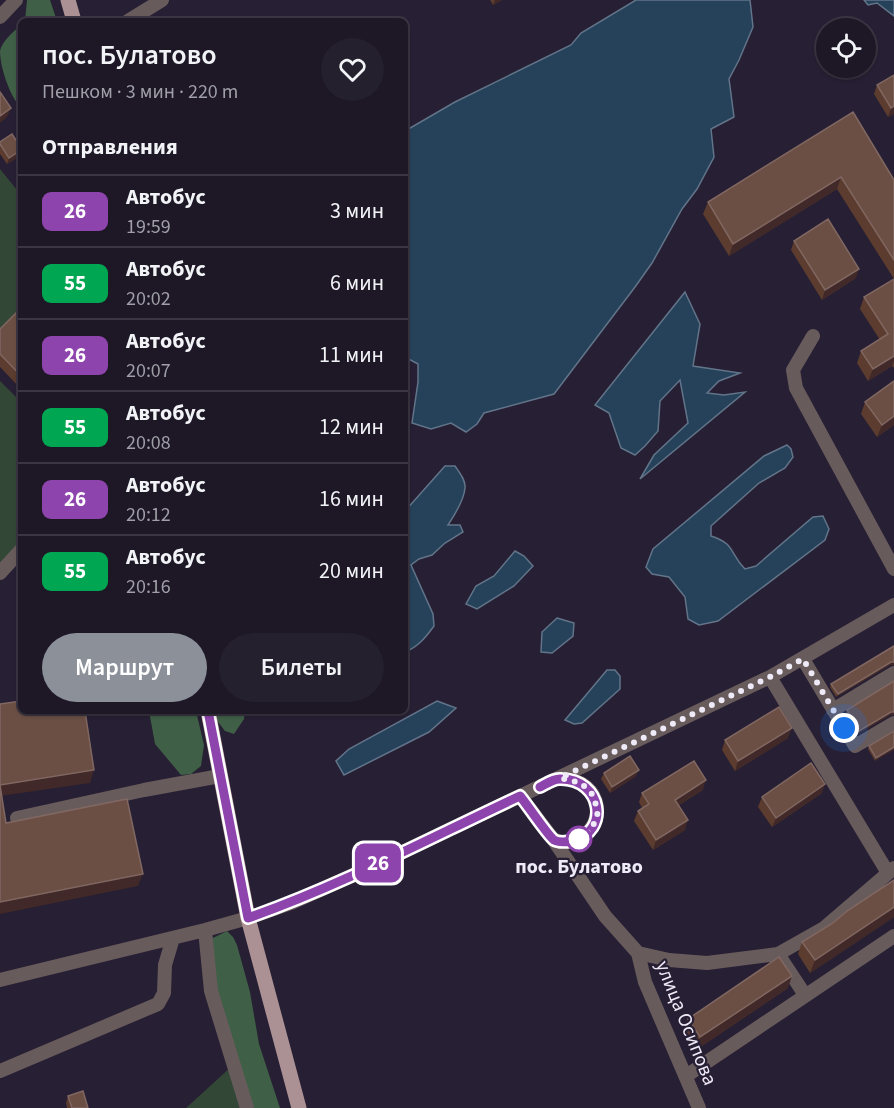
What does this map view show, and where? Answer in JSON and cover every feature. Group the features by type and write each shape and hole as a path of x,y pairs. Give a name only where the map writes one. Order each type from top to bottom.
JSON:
{"main road":[{"path":"68,0 73,18"},
{"path":"209,714 248,918 299,1108"}],"street":[{"path":"0,17 16,0"},
{"path":"133,18 162,0"},
{"path":"813,336 793,370 796,388 894,569"},
{"path":"0,573 18,553"},
{"path":"0,980 205,930 291,903 770,677 894,605"},
{"path":"803,659 855,746 894,723"},
{"path":"833,710 894,673"},
{"path":"770,677 891,871"},
{"path":"17,818 220,776"},
{"path":"553,839 564,843 579,839 592,829 598,812 593,795 581,783 560,778"},
{"name":"улица Осипова","path":"520,796 553,839 605,916 638,953 645,982 699,1108"},
{"name":"улица Осипова","path":"638,953 669,960 707,963 778,954 824,928 891,871"},
{"path":"205,930 211,991 247,1108"},
{"path":"686,1076 894,936"},
{"path":"0,1071 158,1004 164,993 165,965 173,938"},
{"path":"778,954 805,995"}],"green space":[{"path":"27,0 50,0 56,18 25,18"},
{"path":"18,28 18,104 6,81 0,51"},
{"path":"0,169 18,191 18,311 0,329"},
{"path":"0,381 18,399 18,544 0,564"},
{"path":"150,714 197,714 204,745 201,766 191,774 181,775 155,744"},
{"path":"214,714 245,714 234,734 225,731"},
{"path":"227,931 237,945 250,992 259,1044 280,1108 252,1108 215,985 211,939"},
{"path":"242,1057 256,1108 186,1108"}],"water":[{"path":"636,0 750,0 753,27 729,79 734,117 711,129 714,157 697,189 682,209 652,263 554,394 484,413 477,424 466,432 451,423 431,429 412,423 418,382 418,364 408,359 408,129 455,102 571,45 581,33"},
{"path":"864,0 894,0 894,16 877,3 868,5"},
{"path":"685,292 700,324 693,366 740,373 719,381 707,393 724,395 745,392 640,479 654,455 688,423 680,380 660,401 658,431 635,455 621,448 609,413 595,405"},
{"path":"787,445 793,457 785,468 759,483 711,526 711,536 725,542 745,569 756,566 813,517 823,516 829,529 825,540 718,621 699,625 688,619 685,597 669,577 652,574 646,567 653,549 764,456"},
{"path":"445,466 455,466 462,476 465,488 463,497 448,525 460,525 463,532 445,543 432,555 419,559 411,565 433,614 434,626 425,638 408,651 408,508"},
{"path":"515,551 524,556 533,566 514,586 477,609 466,604 476,586 494,576"},
{"path":"557,618 574,623 573,636 552,653 541,652 542,632"},
{"path":"607,670 615,670 620,676 620,689 582,723 574,724 565,720"},
{"path":"437,701 456,708 429,732 344,775 336,761 349,749"}],"building":[{"path":"894,75 894,106 891,108 877,85"},
{"path":"0,92 11,108 0,116"},
{"path":"853,112 894,180 894,260 841,177 733,244 708,202"},
{"path":"12,134 18,143 18,152 9,158 0,142"},
{"path":"828,219 859,269 825,290 794,241"},
{"path":"894,279 894,356 873,369 861,351 888,334 864,297"},
{"path":"18,311 18,373 0,354 0,329"},
{"path":"894,381 894,416 882,425 865,402"},
{"path":"894,646 894,662 838,694 831,684"},
{"path":"894,681 894,712 859,731 847,710"},
{"path":"18,701 18,714 85,714 94,770 0,785 0,704"},
{"path":"779,707 792,728 738,761 725,740"},
{"path":"894,731 894,747 876,758 869,746"},
{"path":"630,756 639,770 612,787 604,773"},
{"path":"694,761 706,780 675,800 688,820 656,840 638,811 649,804 642,793"},
{"path":"811,763 825,784 776,818 762,797"},
{"path":"0,785 6,823 127,799 143,874 0,902"},
{"path":"894,880 894,907 815,960 802,942"},
{"path":"779,957 792,976 700,1037 688,1019"},
{"path":"83,1091 88,1108 72,1108 68,1096"}],"bus line":[{"name":"26","path":"209,714 248,918 291,903 520,796 553,839 564,843 579,839 592,829 598,812 593,795 581,783 560,778 540,787"}],"place":[{"name":"пос. Булатово","path":"579,839"}],"route":[{"path":"579,839 592,829 598,812 593,795 581,783 560,778 803,659 844,728"}]}
